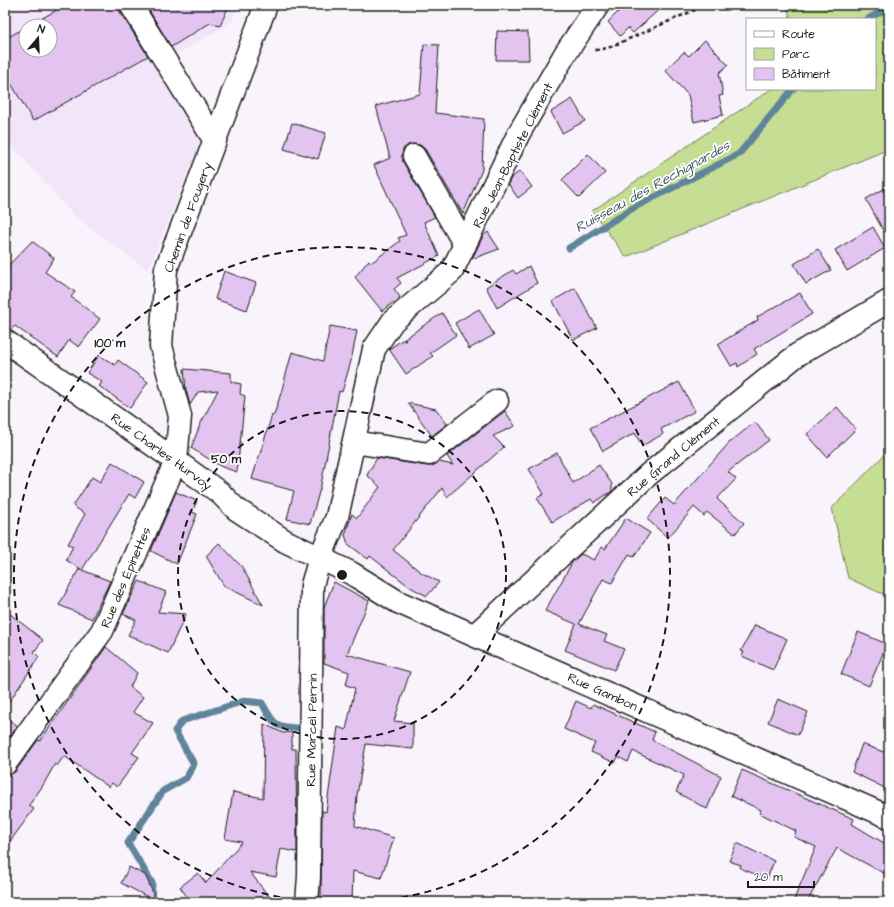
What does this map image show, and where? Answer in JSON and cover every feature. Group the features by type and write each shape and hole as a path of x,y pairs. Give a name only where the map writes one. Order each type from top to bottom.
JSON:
{"street":[{"path":"131,5 214,141"},
{"name":"Chemin de Fougery","path":"176,461 180,416 161,346 166,269 266,5"},
{"name":"Rue Jean-Baptiste Clément","path":"320,558 337,517 374,349 393,321 452,271 519,133 565,54 598,5"},
{"name":"Rue Jean-Baptiste Clément","path":"414,156 465,244"},
{"name":"Rue Grand Clément","path":"475,635 649,474 791,360 889,300"},
{"name":"Rue Charles Hurvoy","path":"5,341 176,461 220,493 236,509 285,541 320,558"},
{"path":"354,442 429,454 497,401"},
{"name":"Rue des Épinettes","path":"5,764 102,631 176,461"},
{"name":"Rue Gambon","path":"320,558 352,573 398,602 889,817"},
{"name":"Rue Marcel Perrin","path":"307,902 309,878 312,585 320,558"}],"path":[{"path":"565,54 608,48 706,5"}],"shaded area":[{"path":"5,5 238,5 231,23 156,66 202,139 148,270 74,216 5,138"}],"green space":[{"path":"786,5 889,5 889,149 626,257 592,211 770,90 876,90 876,18 791,18"},
{"path":"889,450 889,597 848,578 832,508"}],"building":[{"path":"66,5 119,5 120,12 148,56 33,121 5,73 5,39 18,32 18,58 58,58 58,18 42,18"},
{"path":"146,5 229,5 220,26 210,23 171,47"},
{"path":"625,5 664,5 633,33 628,28 620,36 608,22"},
{"path":"497,31 528,32 529,60 496,60"},
{"path":"705,40 728,65 719,73 723,95 719,96 723,115 694,122 688,95 665,70 684,52 689,56"},
{"path":"424,44 439,45 435,113 484,119 482,170 463,214 425,149 420,145 414,144 408,145 403,149 403,162 435,217 424,222 439,256 397,278 401,283 394,289 400,297 382,311 355,277 369,260 371,263 400,241 398,238 406,235 374,165 390,158 376,106 420,94"},
{"path":"572,99 585,121 562,133 551,112"},
{"path":"292,123 326,133 318,159 284,149"},
{"path":"588,154 605,173 579,198 562,180"},
{"path":"520,171 532,187 518,198 508,184 511,178"},
{"path":"889,186 889,241 866,199"},
{"path":"873,227 885,248 847,271 835,250"},
{"path":"488,232 499,249 472,259 483,236"},
{"path":"32,241 54,258 45,272 75,292 71,297 100,319 79,347 69,340 58,357 15,326 10,330 5,329 5,269"},
{"path":"818,249 831,270 806,284 794,264"},
{"path":"529,266 537,283 497,308 486,287 513,270 516,274"},
{"path":"224,271 256,283 247,310 215,299"},
{"path":"575,288 597,328 573,340 553,301"},
{"path":"800,293 812,314 754,349 757,354 738,367 737,363 731,366 718,344 758,320 757,317"},
{"path":"479,309 494,335 469,349 455,323"},
{"path":"442,313 456,335 430,353 433,356 406,374 389,349 402,340 406,341 404,339"},
{"path":"330,326 357,331 351,361 342,392 339,391 321,485 310,524 287,519 294,491 252,479 272,415 274,415 281,393 292,352 323,361"},
{"path":"99,355 115,365 118,360 148,382 130,408 99,386 102,382 87,373"},
{"path":"184,369 231,373 231,382 241,384 240,394 245,396 237,472 222,467 191,448 200,425 218,390 198,392 190,405 186,390"},
{"path":"679,382 695,411 661,429 663,434 642,446 635,433 603,451 590,428"},
{"path":"408,403 436,409 447,424 432,436"},
{"path":"837,407 856,429 827,457 807,434"},
{"path":"505,411 515,426 493,436 504,447 447,497 442,488 393,550 422,573 439,582 427,596 410,587 370,556 368,559 348,544 345,535 352,514 357,518 380,487 367,475 377,458 427,466 432,466 439,462 453,465 447,456"},
{"path":"755,422 769,440 728,472 736,479 717,499 744,523 735,534 707,512 704,516 694,507 668,538 647,519 665,498 674,505 729,443"},
{"path":"557,453 573,483 599,465 612,484 612,491 594,503 591,499 552,522 537,498 544,494 529,469"},
{"path":"112,462 144,482 135,498 129,494 82,570 110,581 92,619 59,605 79,569 81,569 66,560 73,546 68,544 85,514 73,506 92,477 100,482"},
{"path":"176,492 197,501 192,512 197,514 177,564 151,551"},
{"path":"626,518 650,533 634,557 629,554 612,583 603,579 579,624 607,635 604,641 624,649 614,670 565,650 576,624 545,611 573,561 581,554 594,560 602,547 605,549"},
{"path":"219,543 242,567 263,605 224,586 206,556"},
{"path":"139,581 166,592 158,612 186,614 168,653 128,635 136,620 123,614"},
{"path":"334,582 369,601 347,654 410,672 394,721 413,723 413,749 366,744 357,795 355,826 394,838 381,878 353,871 352,902 321,902 322,811 326,812 338,727 346,730 355,688 346,685 349,672 324,663 324,607"},
{"path":"5,610 43,640 34,652 39,657 5,708"},
{"path":"755,625 787,639 773,670 742,656 744,652 741,651"},
{"path":"858,632 887,644 869,686 841,674"},
{"path":"106,647 137,673 130,687 143,697 133,712 153,723 132,753 139,757 117,787 112,783 109,787 64,756 57,766 55,764 42,787 29,805 34,809 5,848 5,776 15,772 38,740 40,741"},
{"path":"778,699 808,712 798,735 768,722"},
{"path":"576,701 591,708 593,704 655,732 652,740 721,776 707,809 676,792 684,775 633,751 628,762 618,757 615,763 591,752 595,743 564,729"},
{"path":"5,717 18,726 5,743"},
{"path":"264,724 283,733 292,732 292,749 296,749 297,852 281,849 276,877 250,872 273,902 189,902 190,901 180,887 198,873 206,883 242,842 225,839 233,792 263,798"},
{"path":"862,744 889,754 889,790 852,772"},
{"path":"742,770 854,819 852,824 889,846 889,876 837,848 807,902 793,902 816,847 794,837 796,831 759,813 761,810 731,796"},
{"path":"737,843 774,861 767,879 740,868 741,865 729,861"},
{"path":"129,867 145,875 157,902 121,883"}],"waterway":[{"name":"Ruisseau des Rechignardes","path":"870,18 889,7"},
{"name":"Ruisseau des Rechignardes","path":"569,248 633,208 739,154 792,90"},
{"path":"151,902 152,883 128,843 163,791 186,778 194,764 175,731 182,721 244,701 262,703 273,721 280,726 301,728"}]}
